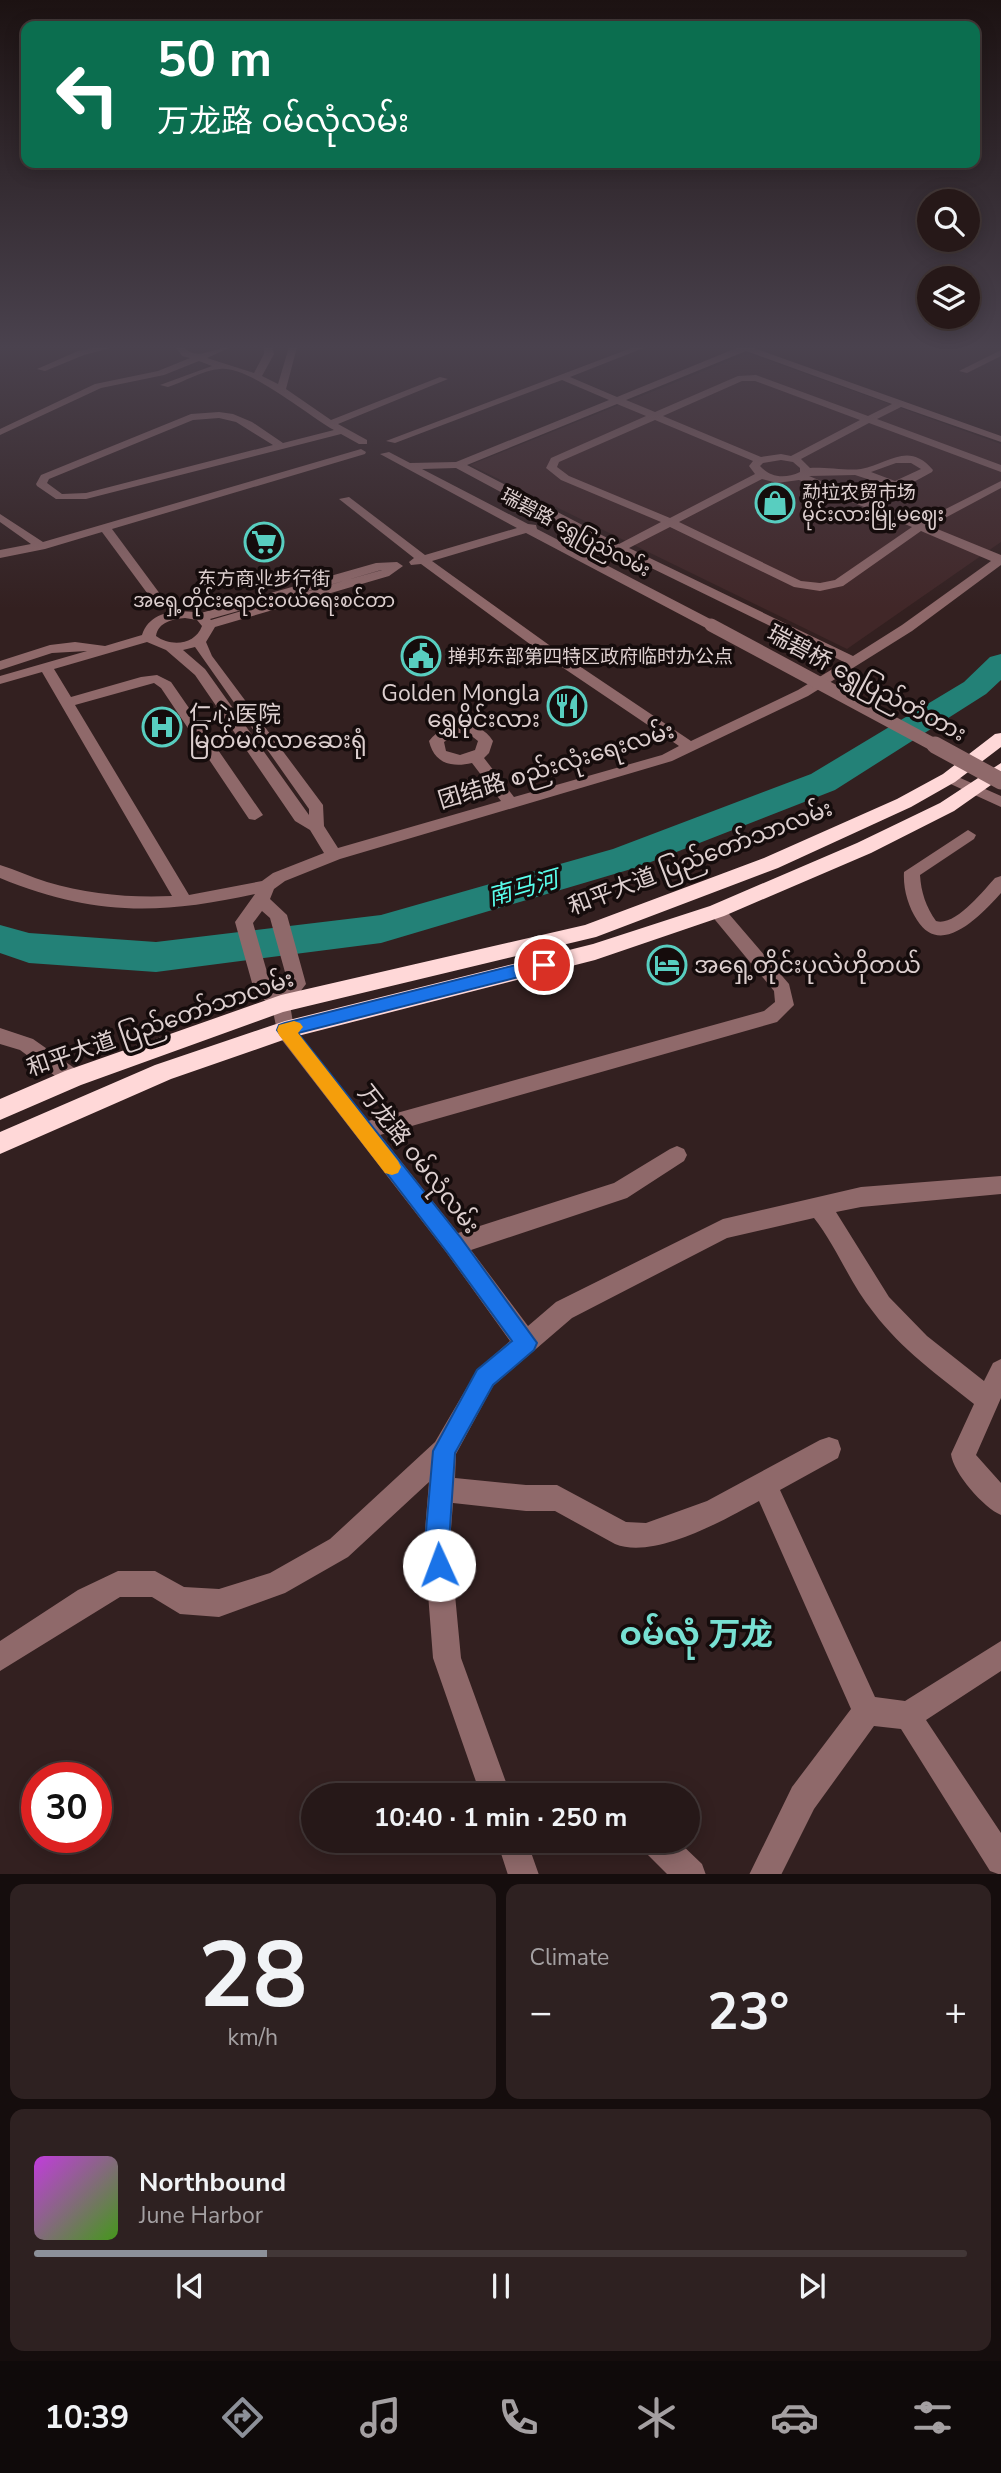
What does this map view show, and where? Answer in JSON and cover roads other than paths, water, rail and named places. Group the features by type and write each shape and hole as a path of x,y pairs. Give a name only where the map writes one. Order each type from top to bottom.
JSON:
{"highway":[{"name":"和平大道 ပြည်တော်သာလမ်း","path":"0,1110 73,1078 281,1004 589,932 771,863 904,803 949,778 1001,738"},
{"name":"和平大道 ပြည်တော်သာလမ်း","path":"0,1143 163,1072 285,1030 595,952 717,911 864,848 947,807 975,790 1001,769"}],"street":[{"path":"147,434 45,477 41,484 60,497 86,496 328,434"},
{"path":"263,434 281,446"},
{"path":"346,434 370,455 385,454 395,448 391,441"},
{"path":"0,554 41,547 362,447 377,439 391,441 408,434"},
{"path":"409,466 458,465 533,434"},
{"path":"614,434 555,460 551,468 565,478 670,522 798,584 820,587 839,583 920,527 1001,484"},
{"path":"700,434 760,460"},
{"path":"793,459 841,434"},
{"path":"912,434 1001,468"},
{"name":"瑞碧路 ရွှေပြည်လမ်း","path":"385,454 711,625"},
{"path":"804,474 802,463 793,459 773,457 760,460 754,466 762,475 779,480 804,474 860,473 900,459 923,465 928,470 904,484 893,485 860,473"},
{"path":"458,465 559,519 853,661"},
{"path":"804,474 1000,560"},
{"path":"620,548 762,475"},
{"path":"345,499 422,561 583,676 690,747"},
{"path":"0,517 41,547"},
{"path":"105,527 157,598 205,621 385,573 397,566 422,561 559,519"},
{"name":"团结路 စည်းလုံးရေးလမ်း","path":"264,894 287,873 334,855 667,758 803,693 907,628 1000,560"},
{"path":"157,598 160,620"},
{"path":"149,637 150,628 160,620 186,614"},
{"path":"149,637 161,645 171,647 198,641 209,631 205,621"},
{"name":"瑞碧桥 ရွှေပြည်တံတား","path":"711,625 1001,781"},
{"path":"0,680 149,637"},
{"path":"198,641 206,656 317,809 316,826"},
{"path":"0,666 53,648 78,643 106,650"},
{"path":"171,647 200,672 301,817 316,826 334,855"},
{"path":"46,667 184,902"},
{"path":"67,703 141,681 157,679 166,685 255,815"},
{"path":"475,757 512,804"},
{"path":"949,778 1001,802"},
{"path":"968,835 912,872 911,883 925,922 937,930 948,930 959,925 1001,882"},
{"path":"2,868 43,887 85,898 115,902 184,902 264,894"},
{"path":"264,894 278,915 297,984 281,1004 262,990 244,922 264,894"},
{"path":"363,1131 770,1017 785,1005 783,989 717,911"},
{"name":"万龙路 ဝမ်လုံလမ်း","path":"281,1004 285,1030 454,1245 526,1343"},
{"path":"0,1036 26,1044 73,1078"},
{"path":"454,1245 620,1191 677,1155"},
{"path":"0,1657 88,1600 118,1584 155,1584 180,1600 219,1603 276,1584 339,1548 444,1451 485,1378 564,1310 723,1229 861,1197 1001,1185"},
{"path":"818,1207 836,1229 881,1305 919,1344 986,1399"},
{"path":"1001,1371 963,1454 964,1461 1001,1502"},
{"path":"441,1489 556,1498 624,1535 646,1536 713,1512 829,1449"},
{"path":"444,1451 437,1542 447,1658 491,1783"},
{"path":"764,1484 867,1712"},
{"path":"910,1716 1001,1655"},
{"path":"764,1874 803,1798 867,1712 880,1711 910,1716"},
{"path":"910,1716 916,1730 1001,1860"},
{"path":"516,1853 524,1874"},
{"path":"669,1853 691,1874"}],"waterway":[{"name":"南马河","path":"0,939 29,948 156,957 381,929 625,858 823,782 975,688 1001,663"}],"place":[{"name":"勐拉农贸市场 မိုင်းလားမြို့မဈေး","path":"775,503"},
{"name":"东方商业步行街 အရှေ့တိုင်းရောင်းဝယ်ရေးစင်တာ","path":"264,542"},
{"name":"掸邦东部第四特区政府临时办公点","path":"421,656"},
{"name":"Golden Mongla ရွှေမိုင်းလား","path":"567,706"},
{"name":"仁心医院 မြတ်မင်္ဂလာဆေးရုံ","path":"162,727"},
{"name":"အရှေ့တိုင်းပုလဲဟိုတယ်","path":"667,965"}],"district":[{"name":"ဝမ်လုံ 万龙","path":"696,1634"}]}
